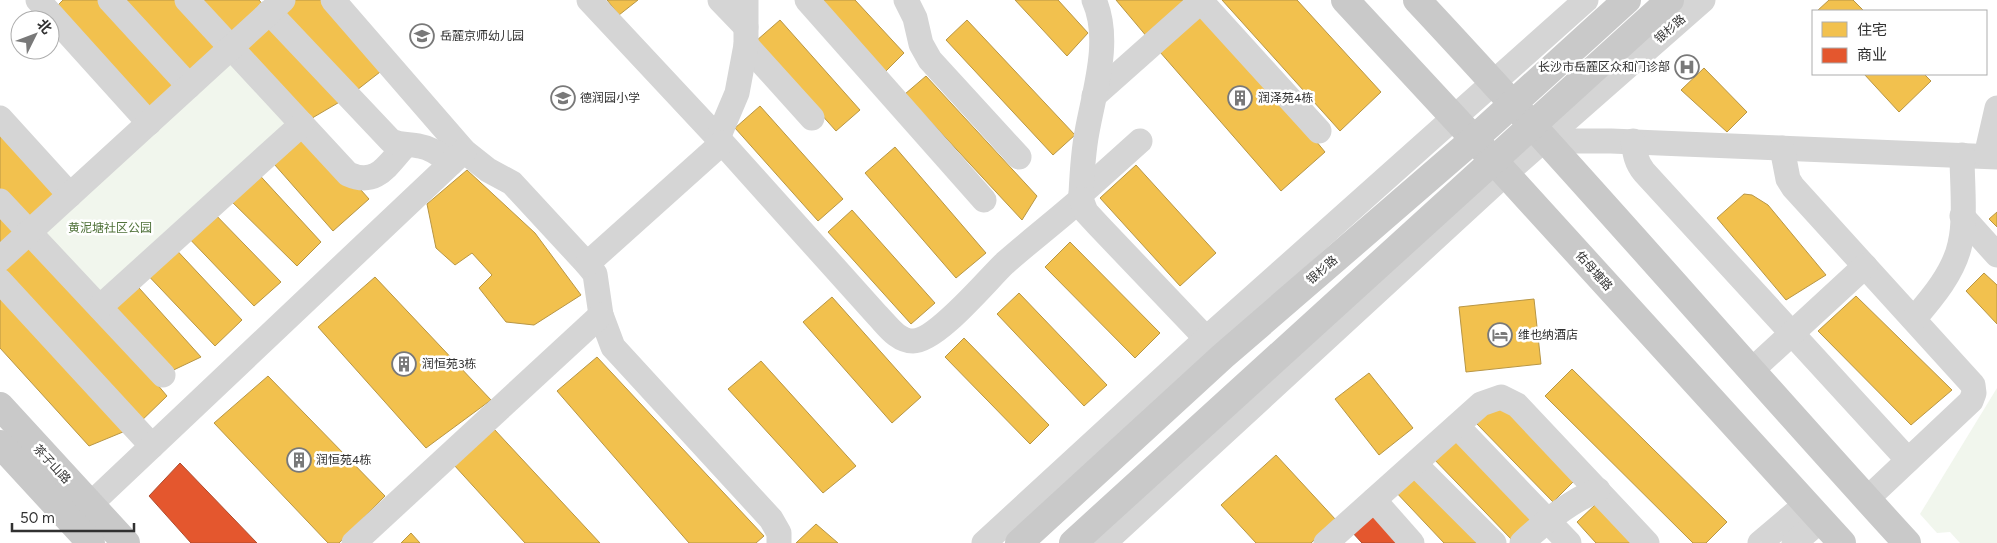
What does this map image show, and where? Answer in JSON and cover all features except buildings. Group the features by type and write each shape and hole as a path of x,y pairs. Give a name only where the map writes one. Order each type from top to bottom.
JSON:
{"main road":[{"name":"佑母塘路","path":"1344,0 1455,118 1842,543"},
{"path":"1417,0 1495,83 1907,543"},
{"name":"银杉路","path":"1019,543 1215,347 1474,139 1627,0"},
{"name":"银杉路","path":"1073,543 1499,167 1541,135 1670,0"},
{"name":"茶子山路","path":"0,406 81,513 91,543"},
{"name":"茶子山路","path":"0,444 81,513 126,543"}],"street":[{"path":"38,0 149,123"},
{"path":"110,0 189,86"},
{"path":"187,0 348,174 366,179 381,171 405,146"},
{"path":"333,0 457,157"},
{"path":"589,0 720,141 877,315 899,337 905,340 920,340 927,336 966,303 1004,264 1140,141"},
{"path":"720,0 746,36 812,118"},
{"path":"587,264 720,141 737,93 746,36 746,0"},
{"path":"807,0 984,200"},
{"path":"906,0 915,18 921,44 930,60 1019,157"},
{"path":"1094,0 1101,17 1101,62 1083,159 1081,196 1086,212 1215,347"},
{"name":"银杉路","path":"984,543 1215,347 1455,118 1586,0"},
{"name":"银杉路","path":"1541,135 1703,0"},
{"path":"1094,96 1200,1 1319,131"},
{"path":"0,259 231,47 273,5 391,141 405,146 418,145 457,157 512,183 595,274 601,315 613,347 771,519 779,534 779,543"},
{"path":"1914,319 1929,302 1954,263 1960,243 1962,216 1997,108"},
{"path":"0,118 70,195"},
{"path":"100,308 302,124"},
{"path":"1541,135 1634,142 1982,156"},
{"path":"1634,142 1635,156 1644,172 1908,460"},
{"path":"1782,148 1788,179 1793,187 1973,385 1974,393 1971,400 1867,499"},
{"path":"81,513 457,157"},
{"name":"银杉路","path":"1104,543 1499,167"},
{"path":"0,201 163,375"},
{"path":"1962,216 1997,254"},
{"path":"1751,371 1865,266"},
{"path":"0,281 152,446"},
{"path":"354,543 601,315"},
{"path":"1334,541 1374,500 1480,404 1501,397 1517,405 1648,543"},
{"path":"1457,426 1569,543"},
{"path":"1415,464 1494,543"},
{"path":"1522,543 1548,521 1587,494 1598,490"},
{"path":"1374,500 1412,543"},
{"path":"1760,543 1814,512"},
{"path":"1794,543 1814,512"}],"green space":[{"name":"黄泥塘社区公园","path":"230,59 288,125 100,301 36,231"},
{"path":"1997,388 1997,543 1960,543 1950,532 1937,533 1920,514"}],"place":[{"name":"岳麓京师幼儿园","path":"422,36"},
{"name":"长沙市岳麓区众和门诊部","path":"1687,67"},
{"name":"德润园小学","path":"563,98"},
{"name":"润泽苑4栋","path":"1240,98"},
{"name":"维也纳酒店","path":"1500,335"},
{"name":"润恒苑3栋","path":"404,364"},
{"name":"润恒苑4栋","path":"299,460"}]}
